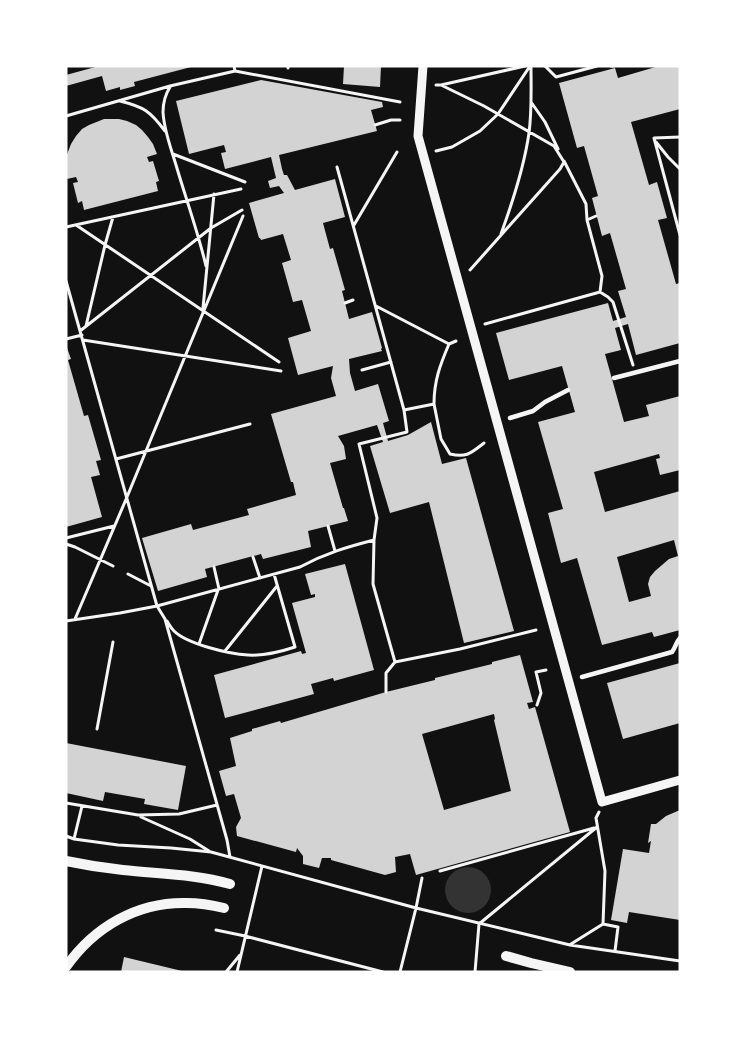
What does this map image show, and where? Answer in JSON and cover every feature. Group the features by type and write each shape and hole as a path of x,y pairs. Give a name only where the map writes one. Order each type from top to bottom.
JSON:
{"main road":[{"path":"66,861 118,870 185,875 230,884"},
{"path":"66,966 88,940 110,924 134,912 178,903 201,903 224,908"},
{"path":"506,956 531,964 570,972"}],"street":[{"path":"423,66 418,136 602,802 680,780"},
{"path":"614,378 680,361"},
{"path":"510,418 534,411 545,402 568,390"},
{"path":"582,677 672,652 680,638"}],"path":[{"path":"234,66 236,71"},
{"path":"525,66 438,85 498,114 554,146 564,162"},
{"path":"500,237 519,180 529,132 531,66"},
{"path":"436,151 452,146 480,131 498,114 531,66"},
{"path":"545,66 556,77 598,66"},
{"path":"66,116 170,86 236,71 400,102"},
{"path":"170,86 164,99 163,112 166,132 206,266"},
{"path":"119,101 148,111 166,132"},
{"path":"531,102 545,122 586,204 587,220 602,276 600,292"},
{"path":"375,125 391,120 400,120"},
{"path":"654,140 654,138 680,137"},
{"path":"654,140 668,158 680,169"},
{"path":"654,140 680,235"},
{"path":"354,225 397,152"},
{"path":"172,153 245,182"},
{"path":"470,270 560,169 564,162"},
{"path":"337,167 404,410 408,432 360,444 377,518 374,540 373,584 395,662"},
{"path":"66,228 241,189"},
{"path":"202,312 214,194"},
{"path":"66,339 81,333 86,327 211,228 242,210"},
{"path":"75,619 242,216"},
{"path":"587,220 596,216"},
{"path":"86,327 113,217"},
{"path":"76,225 152,275 202,312 279,362"},
{"path":"66,281 157,606 165,619 174,631 186,639 224,652 249,656 281,652 295,647 274,574"},
{"path":"485,324 600,292 613,302 635,373"},
{"path":"345,302 352,300"},
{"path":"376,306 449,344"},
{"path":"83,340 281,371"},
{"path":"456,341 449,344 440,365 434,389 434,404 442,439 450,454 460,456 471,454 484,443"},
{"path":"362,370 391,362"},
{"path":"404,410 434,404"},
{"path":"116,459 250,424"},
{"path":"66,538 115,526"},
{"path":"328,526 335,551"},
{"path":"66,621 157,606 300,567 335,551 374,540"},
{"path":"66,544 75,546 113,566"},
{"path":"253,557 260,578"},
{"path":"199,644 219,589 214,567"},
{"path":"128,574 152,587"},
{"path":"224,652 277,585"},
{"path":"165,619 218,805 230,857"},
{"path":"386,692 386,673 395,662 452,651 536,630"},
{"path":"96,729 113,642"},
{"path":"537,705 540,693 536,672 546,670"},
{"path":"66,803 138,815 179,814 218,805"},
{"path":"74,839 82,806"},
{"path":"138,815 190,839 211,852"},
{"path":"596,818 605,871 603,924"},
{"path":"440,871 597,827"},
{"path":"475,972 479,924 597,827"},
{"path":"66,836 74,839 118,845 211,852 479,924 570,945 680,961"},
{"path":"237,972 262,866"},
{"path":"400,972 422,878"},
{"path":"570,945 603,924 618,927 615,951"},
{"path":"216,930 383,972"},
{"path":"226,972 241,953"}],"shaded area":[{"path":"473,867 485,873 490,881 490,899 485,907 477,912 463,913 451,907 446,899 445,885 451,873 459,868"}],"building":[{"path":"99,66 191,67 134,82 135,86 120,90 120,87 106,91 102,76 66,86 66,75"},
{"path":"344,66 381,66 380,87 343,84"},
{"path":"659,66 680,66 680,109 631,122 649,185 657,182 667,218 658,220 676,284 680,283 680,343 636,355 628,324 615,328 621,350 605,354 624,422 649,416 646,405 680,396 680,470 660,475 656,459 660,458 659,454 594,472 605,512 680,491 680,630 654,637 652,632 602,645 577,558 561,563 548,513 563,509 538,422 575,412 562,366 509,380 496,333 608,303 613,321 626,317 618,291 626,289 610,233 602,236 592,198 598,196 584,146 577,148 559,83 615,68 618,78","holes":["674,540 678,556 669,559 650,577 648,584 651,596 629,602 617,557"]},
{"path":"261,80 382,102 383,107 371,110 377,131 279,155 282,169 295,190 335,179 345,217 323,223 330,249 333,248 345,290 342,291 349,319 372,312 382,348 382,351 349,359 350,373 355,391 378,384 389,421 383,423 388,441 408,435 431,422 442,464 466,458 514,631 464,643 429,502 390,513 370,446 383,442 377,425 338,436 344,446 346,459 330,463 348,521 308,531 311,547 263,559 261,554 205,569 207,577 158,591 142,538 191,524 193,530 249,515 247,509 296,495 271,414 336,396 331,378 333,366 298,375 288,338 311,331 302,300 293,302 282,263 291,260 283,234 261,240 259,238 249,203 284,193 279,186 270,188 268,181 276,178 271,157 225,169 221,153 226,152 224,145 189,154 176,101"},
{"path":"104,119 127,121 136,125 148,137 157,154 147,157 149,162 153,161 159,181 156,182 158,191 84,210 82,201 78,203 73,183 78,182 76,177 67,179 66,157 71,144 82,129"},
{"path":"66,345 71,359 68,360 84,416 88,415 101,460 96,461 100,475 91,477 102,517 66,527"},
{"path":"345,564 374,670 334,681 333,678 311,684 314,694 225,718 214,675 301,651 302,654 306,653 292,603 315,597 315,594 311,595 305,574"},
{"path":"520,655 533,702 527,703 529,709 535,707 570,832 416,875 410,854 395,857 396,872 385,875 331,860 331,858 322,858 319,868 303,864 303,856 297,848 296,852 237,836 236,827 241,818 234,794 226,796 219,771 236,766 230,738 252,731 252,729 280,721 281,723 386,692 435,680 435,678 492,664 492,662","holes":["494,714 511,791 444,810 422,734"]},
{"path":"680,663 680,723 623,739 607,683"},
{"path":"66,743 186,766 178,810 144,804 145,799 105,792 103,801 66,793"},
{"path":"680,810 680,920 629,912 627,923 611,920 623,849 649,853 651,841 648,843 651,824 656,824 666,816"},
{"path":"124,957 182,971 182,972 121,972"}]}
